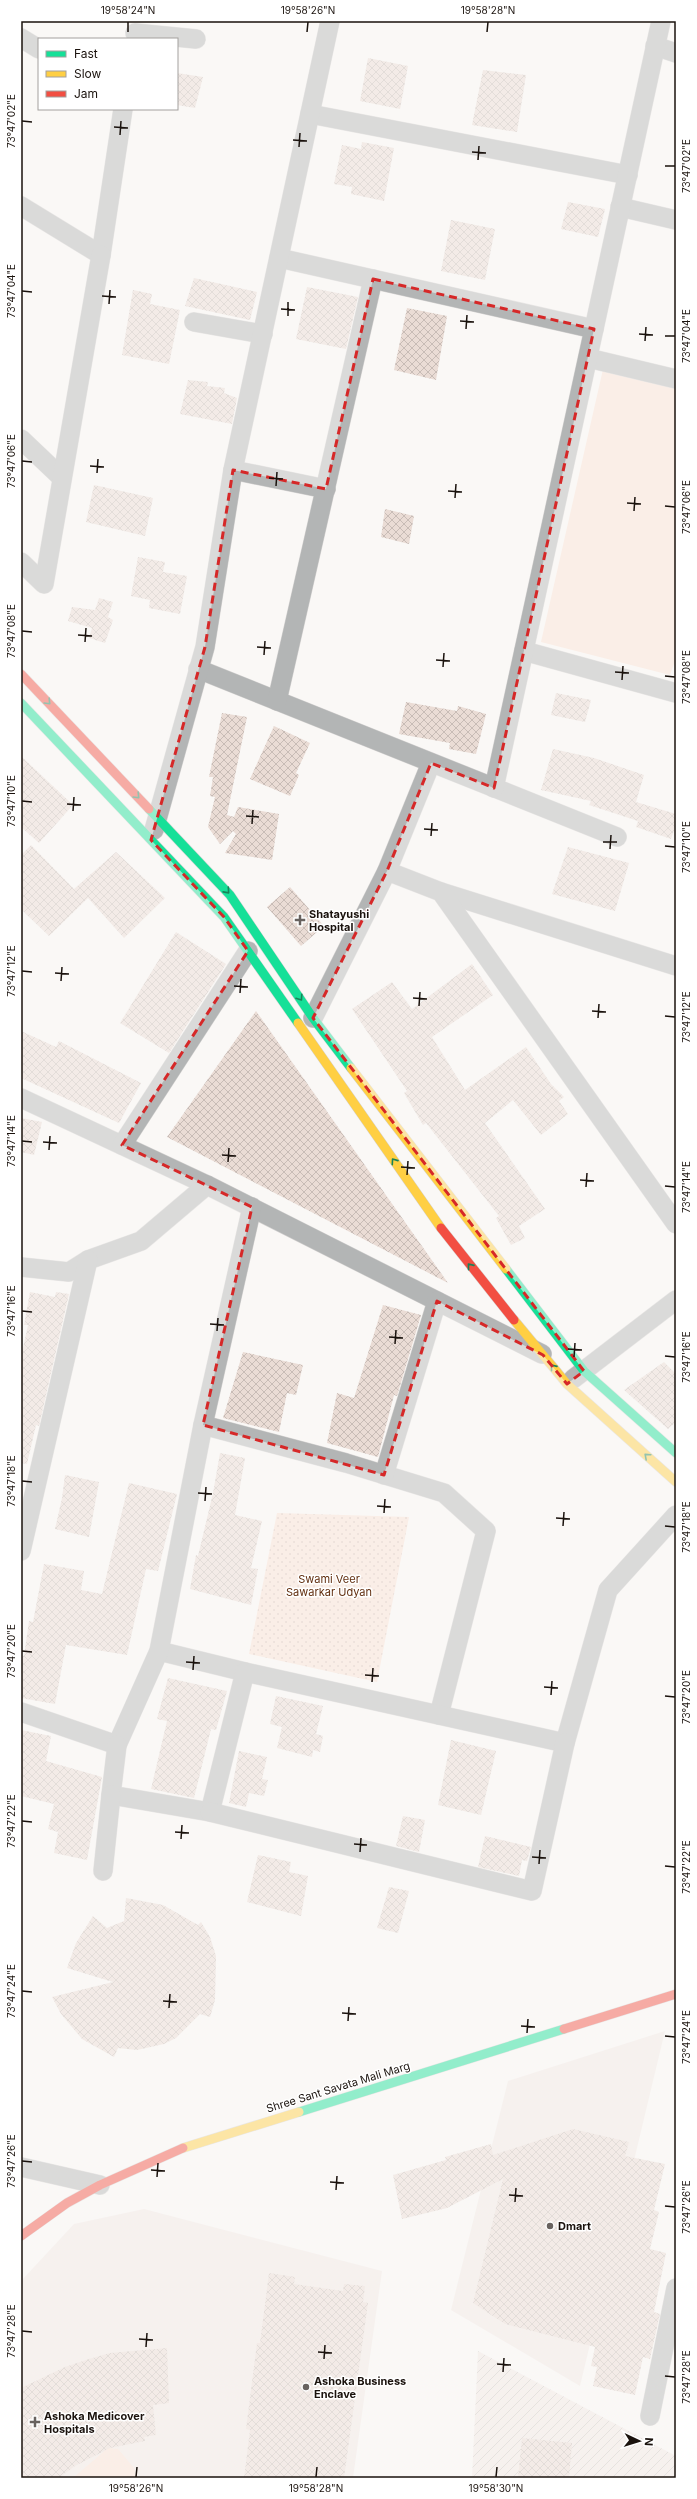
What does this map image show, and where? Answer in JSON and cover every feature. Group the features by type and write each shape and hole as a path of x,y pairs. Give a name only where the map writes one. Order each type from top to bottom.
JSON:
{"main road":[{"path":"21,674 230,895 313,1018 584,1371 676,1453"},
{"path":"21,703 224,917 452,1245 567,1384 676,1482"},
{"name":"Shree Sant Savata Mali Marg","path":"21,2236 67,2203 100,2185 186,2146 676,1994"}],"street":[{"path":"151,840 205,646 233,470 330,21"},
{"path":"494,788 661,21"},
{"path":"135,31 196,39"},
{"path":"21,38 38,48"},
{"path":"655,46 676,53"},
{"path":"21,562 44,584 101,255 123,110"},
{"path":"310,114 628,174"},
{"path":"21,206 101,255"},
{"path":"620,207 676,220"},
{"path":"279,258 594,329"},
{"path":"277,702 373,279"},
{"path":"194,322 263,334"},
{"path":"588,358 676,379"},
{"path":"21,439 62,478"},
{"path":"233,470 326,489"},
{"path":"524,651 676,692"},
{"path":"198,669 616,838"},
{"path":"313,1018 387,871 432,763"},
{"path":"387,871 441,892 676,966"},
{"path":"441,892 676,1224"},
{"path":"122,1145 248,951"},
{"path":"21,1098 252,1207 543,1355"},
{"path":"21,1267 69,1272 88,1260 141,1241 207,1185"},
{"path":"103,1871 117,1745 159,1651 203,1425 252,1207"},
{"path":"21,1551 88,1260"},
{"path":"567,1384 676,1300"},
{"path":"384,1474 437,1301"},
{"path":"203,1425 384,1474 444,1494 486,1531 439,1715"},
{"path":"111,1795 210,1812 532,1891 565,1743 608,1590 676,1515"},
{"path":"159,1651 245,1672 565,1743"},
{"path":"210,1812 245,1672"},
{"path":"21,1712 117,1745"},
{"path":"21,2167 100,2185"},
{"path":"650,2416 676,2288"}],"highlighted area":[{"path":"373,279 594,329 494,788 431,763 387,871 313,1018 584,1371 567,1384 543,1355 437,1301 384,1475 203,1425 252,1207 122,1145 248,951 224,917 151,840 205,647 233,470 326,489"}],"shaded area":[{"path":"665,2031 580,2386 451,2310 508,2081"},
{"path":"144,2209 382,2271 353,2478 21,2478 21,2281 74,2224"},
{"path":"478,2351 676,2456 676,2478 472,2478"}],"green space":[{"path":"604,365 676,389 676,658 670,675 541,642"},
{"name":"Swami Veer Sawarkar Udyan","path":"277,1513 409,1517 377,1682 249,1654"},
{"path":"108,2448 118,2449 134,2468 136,2478 73,2478"}],"building":[{"path":"368,58 408,66 400,109 360,101"},
{"path":"483,70 526,75 517,132 472,125"},
{"path":"178,73 203,77 195,108 178,105"},
{"path":"362,142 394,148 384,201 351,194 352,187 334,184 342,145 361,149"},
{"path":"568,202 605,209 598,237 561,229"},
{"path":"451,220 495,229 485,280 441,271"},
{"path":"194,278 257,292 250,320 185,306"},
{"path":"307,287 358,297 346,349 296,339"},
{"path":"133,290 152,294 150,304 180,310 169,364 122,355"},
{"path":"407,308 447,316 436,380 394,370"},
{"path":"188,380 208,382 207,386 225,388 224,393 237,398 232,424 180,414"},
{"path":"94,485 153,498 145,536 86,522"},
{"path":"385,509 414,516 409,544 381,537"},
{"path":"138,557 165,562 163,572 187,576 180,614 149,608 150,600 131,596"},
{"path":"99,598 113,602 108,617 113,620 105,643 89,638 92,628 68,621 72,607 95,610"},
{"path":"556,693 591,700 585,722 551,715"},
{"path":"406,702 457,711 458,706 486,714 476,754 449,749 450,743 399,734"},
{"path":"222,713 247,717 227,815 234,817 238,807 279,814 272,860 225,853 236,834 233,831 220,844 208,827 215,797 210,796 213,777 209,777"},
{"path":"274,726 310,743 296,773 299,775 290,796 250,779"},
{"path":"553,749 594,758 644,775 636,802 676,814 676,825 671,839 636,827 638,821 589,805 591,801 541,790"},
{"path":"21,756 73,805 39,843 21,827"},
{"path":"31,845 74,889 116,852 165,898 124,938 88,898 49,936 21,909 21,855"},
{"path":"568,847 629,863 615,911 552,894"},
{"path":"290,887 324,926 301,946 267,907"},
{"path":"176,932 226,964 169,1053 120,1023"},
{"path":"472,964 493,995 432,1037 465,1090 526,1047 551,1084 564,1097 559,1101 568,1114 541,1135 513,1100 485,1123 545,1209 519,1226 525,1238 511,1245 496,1218 499,1216 426,1123 423,1125 404,1093 407,1091 352,1009 392,982 412,1009"},
{"path":"256,1011 448,1283 167,1137"},
{"path":"21,1031 56,1047 59,1041 141,1083 119,1123 21,1078"},
{"path":"21,1118 42,1122 34,1155 21,1152"},
{"path":"30,1292 55,1297 56,1292 69,1294 39,1426 36,1425 27,1464 21,1463 21,1357 28,1325 24,1325"},
{"path":"383,1305 421,1315 397,1396 394,1395 378,1457 327,1443 337,1393 354,1398"},
{"path":"243,1352 303,1365 296,1395 287,1393 279,1432 223,1418"},
{"path":"664,1362 676,1374 676,1422 668,1429 624,1390"},
{"path":"220,1453 245,1458 235,1515 262,1521 251,1568 258,1569 251,1605 190,1589 196,1555 198,1556 213,1493"},
{"path":"65,1475 99,1482 89,1537 55,1529 62,1498"},
{"path":"129,1483 177,1494 158,1571 146,1569 127,1655 66,1645 55,1704 21,1698 21,1655 24,1656 29,1621 33,1622 44,1564 84,1571 81,1590 102,1594"},
{"path":"168,1678 227,1691 216,1730 211,1729 194,1798 151,1789 167,1721 157,1719"},
{"path":"276,1696 323,1706 316,1734 323,1736 320,1752 313,1750 312,1757 277,1748 282,1727 270,1724"},
{"path":"21,1730 51,1736 46,1761 102,1777 87,1860 54,1853 58,1832 48,1829 54,1804 21,1796"},
{"path":"451,1740 496,1751 481,1815 438,1805"},
{"path":"239,1751 267,1757 262,1779 268,1780 264,1796 249,1793 246,1807 229,1803"},
{"path":"403,1816 425,1820 419,1852 396,1846"},
{"path":"485,1836 531,1847 527,1861 522,1860 519,1876 478,1867"},
{"path":"258,1855 291,1862 289,1872 308,1876 301,1916 247,1902"},
{"path":"389,1887 409,1891 398,1933 377,1928"},
{"path":"126,1898 163,1905 198,1925 201,1922 210,1937 216,1956 215,2000 210,2017 200,2014 176,2038 164,2044 137,2050 118,2048 114,2057 82,2039 61,2014 52,1997 113,1982 67,1968 76,1943 93,1916 107,1928 124,1921"},
{"path":"573,2129 629,2142 625,2156 665,2164 654,2210 659,2212 650,2249 666,2253 654,2312 660,2314 650,2359 643,2357 635,2395 593,2386 597,2367 591,2366 595,2347 505,2324 473,2303 503,2179 447,2208 402,2219 393,2175 446,2160 445,2157 491,2144 493,2155"},
{"name":"Ashoka Business Enclave","path":"269,2273 295,2277 294,2284 343,2291 344,2284 365,2286 363,2302 368,2303 344,2478 244,2478 250,2430 246,2429 257,2343 260,2343"},
{"path":"167,2348 169,2403 153,2405 156,2435 144,2437 145,2441 110,2448 75,2466 59,2478 21,2478 21,2388 65,2367 110,2353"},
{"path":"522,2438 572,2443 569,2478 518,2478"}],"traffic: fast":[{"path":"21,703 224,917 298,1023"},
{"path":"149,809 230,895 313,1018 351,1068"},
{"path":"506,1269 584,1371 676,1453"},
{"path":"299,2112 564,2029"}],"traffic: slow":[{"path":"298,1023 441,1228"},
{"path":"351,1068 506,1269"},
{"path":"514,1320 567,1384 676,1482"},
{"path":"183,2148 299,2112"}],"traffic: jam":[{"path":"21,674 149,809"},
{"path":"441,1228 514,1320"},
{"path":"564,2029 676,1994"},
{"path":"21,2236 67,2203 100,2185 183,2148"}],"place":[{"name":"Shatayushi Hospital","path":"300,920"},
{"name":"Dmart","path":"550,2226"},
{"name":"Ashoka Business Enclave","path":"306,2387"},
{"name":"Ashoka Medicover Hospitals","path":"35,2422"}]}
